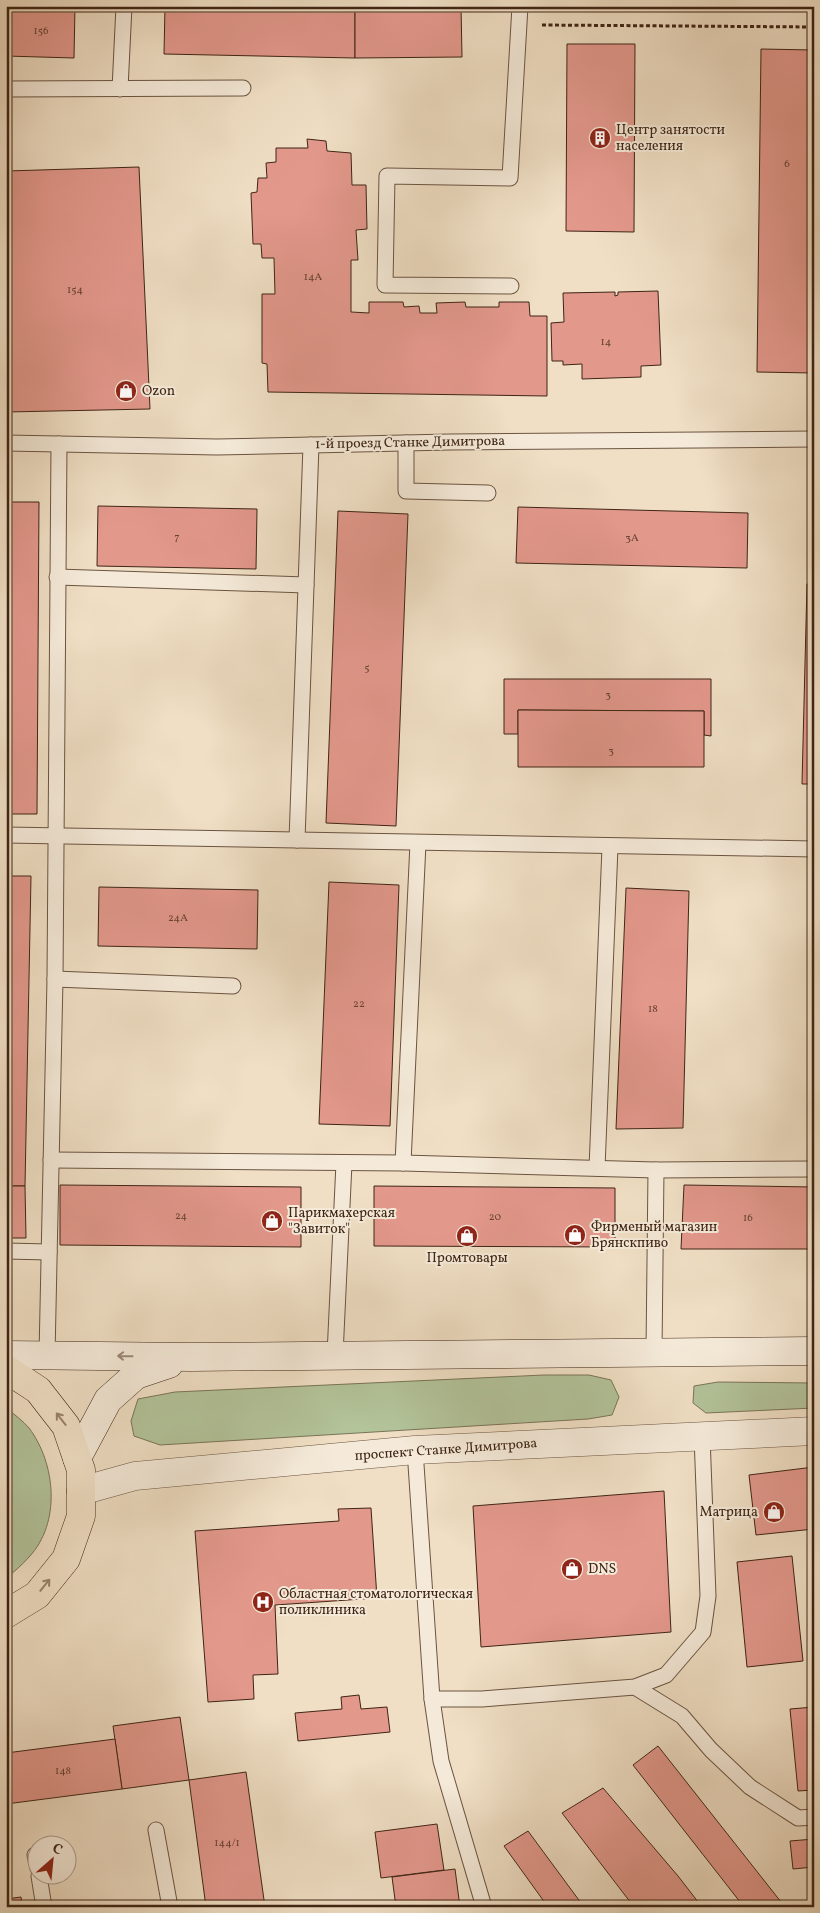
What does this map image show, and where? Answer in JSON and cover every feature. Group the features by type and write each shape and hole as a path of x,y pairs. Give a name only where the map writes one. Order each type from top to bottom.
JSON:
{"main road":[{"path":"6,1355 191,1357 814,1351"},
{"path":"77,1458 108,1400 136,1375 191,1357"},
{"path":"6,1369 38,1390 66,1426 82,1470 81,1516 66,1559 37,1595 6,1614"},
{"name":"проспект Станке Димитрова","path":"81,1491 135,1476 415,1450 814,1431"}],"lane":[{"path":"120,89 124,6"},
{"path":"511,286 385,284 387,176 510,178 520,6"},
{"path":"6,89 243,88"},
{"name":"1-й проезд Станке Димитрова","path":"6,443 217,447 311,444 814,440"},
{"path":"406,443 406,491 488,493"},
{"path":"47,1355 55,979 59,444"},
{"path":"297,840 311,444"},
{"path":"58,577 306,585"},
{"path":"6,835 610,847 814,849"},
{"path":"403,1163 418,843"},
{"path":"597,1168 610,847"},
{"path":"55,979 233,986"},
{"path":"51,1160 344,1164 403,1163 656,1170 814,1169"},
{"path":"335,1355 344,1164"},
{"path":"654,1352 656,1170"},
{"path":"6,1251 48,1252"},
{"path":"432,1699 482,1699 635,1687 666,1675 703,1632 708,1596 702,1436"},
{"path":"415,1450 432,1699 441,1761 484,1907"},
{"path":"635,1687 682,1716 710,1750 750,1787 798,1818 814,1817"},
{"path":"156,1830 170,1907"},
{"path":"41,1886 44,1907"}],"path":[{"path":"519,25 814,27"}],"green space":[{"path":"544,1375 589,1375 611,1380 619,1397 612,1415 588,1419 160,1445 134,1436 131,1421 138,1399 175,1392"},
{"path":"718,1382 814,1383 814,1408 706,1413 693,1403 694,1386"},
{"path":"6,1408 27,1425 38,1442 45,1459 51,1493 50,1511 46,1528 39,1543 26,1560 6,1578"}],"building":[{"path":"6,6 75,6 74,58 6,56"},
{"path":"165,6 355,6 355,58 164,54"},
{"path":"355,6 461,6 462,57 355,58"},
{"name":"Центр занятости населения","path":"567,44 635,44 634,232 566,231"},
{"path":"761,49 814,50 813,373 757,372"},
{"path":"307,139 326,141 327,151 351,153 352,185 366,185 367,229 356,230 358,260 351,260 351,312 369,313 369,302 403,302 404,307 419,306 420,313 437,313 436,303 465,302 466,307 499,307 499,302 529,302 530,316 547,316 547,396 268,392 267,364 262,363 262,294 275,294 274,258 262,258 261,244 253,244 251,193 257,192 258,178 267,178 266,163 276,162 276,148 308,148"},
{"path":"139,167 150,409 6,412 6,171"},
{"path":"658,291 661,365 641,366 641,377 582,379 582,364 563,365 563,361 552,361 551,323 564,322 563,293 615,292 615,296 618,295 618,292"},
{"path":"6,502 39,502 37,814 6,814"},
{"path":"98,506 257,509 256,569 97,566"},
{"path":"518,507 748,513 747,568 516,563"},
{"path":"338,511 408,514 396,826 326,823"},
{"path":"807,584 814,584 814,784 802,784"},
{"path":"504,679 711,679 711,736 704,735 704,711 518,710 518,734 504,734"},
{"path":"518,710 704,711 704,767 518,767"},
{"path":"6,876 31,876 25,1186 6,1186"},
{"path":"329,882 399,885 390,1126 319,1124"},
{"path":"99,887 258,890 257,949 98,946"},
{"path":"626,888 689,891 683,1128 616,1129"},
{"path":"60,1185 301,1187 301,1247 60,1245"},
{"path":"684,1185 814,1187 814,1249 681,1249"},
{"path":"6,1186 25,1186 26,1238 6,1238"},
{"path":"374,1186 615,1188 615,1247 374,1246"},
{"path":"814,1467 814,1529 756,1535 749,1475"},
{"name":"DNS","path":"664,1491 671,1632 481,1647 473,1506"},
{"name":"Областная стоматологическая поликлиника","path":"371,1508 377,1598 275,1605 278,1674 253,1675 254,1699 208,1702 195,1531 339,1521 338,1509"},
{"path":"792,1556 803,1661 747,1667 737,1562"},
{"path":"359,1695 361,1709 387,1707 390,1732 298,1741 295,1713 342,1709 341,1697"},
{"path":"814,1707 814,1790 798,1791 790,1709"},
{"path":"180,1717 189,1780 122,1789 113,1726"},
{"path":"115,1739 122,1789 6,1804 6,1753"},
{"path":"658,1746 785,1907 744,1907 633,1765"},
{"path":"246,1772 265,1907 206,1907 189,1780"},
{"path":"603,1788 702,1907 634,1907 562,1813"},
{"path":"437,1824 444,1870 381,1878 375,1832"},
{"path":"528,1831 584,1907 548,1907 504,1846"},
{"path":"814,1839 814,1867 793,1869 790,1841"},
{"path":"455,1869 460,1907 396,1907 392,1877"},
{"path":"21,1897 22,1907 6,1907 6,1899"}],"place":[{"name":"Центр занятости населения","path":"600,138"},
{"name":"Ozon","path":"126,391"},
{"name":"Парикмахерская \"Завиток\"","path":"272,1221"},
{"name":"Фирменый магазин Брянскпиво","path":"575,1235"},
{"name":"Промтовары","path":"467,1236"},
{"name":"Матрица","path":"774,1512"},
{"name":"DNS","path":"572,1569"},
{"name":"Областная стоматологическая поликлиника","path":"263,1602"}]}
